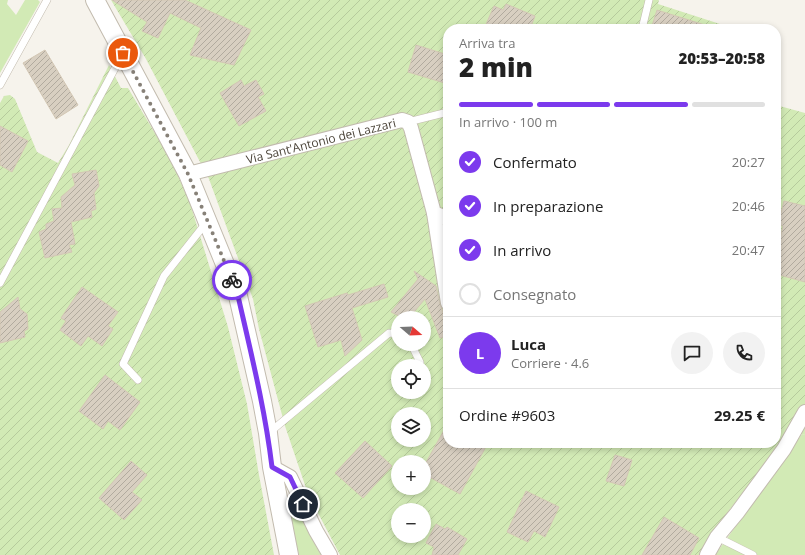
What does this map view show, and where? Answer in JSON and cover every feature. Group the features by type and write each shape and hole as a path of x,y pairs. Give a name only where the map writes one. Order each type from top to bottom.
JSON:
{"street":[{"path":"95,0 188,174 238,296 262,401 272,467 289,555"},
{"name":"Via Sant'Antonio dei Lazzari","path":"188,174 402,120 408,122 411,128 434,213 443,271"},
{"path":"434,213 443,217"},
{"path":"707,555 717,537 737,513 784,449 805,412"},
{"path":"272,467 290,477 316,531 330,555"}],"lane":[{"path":"0,84 47,0"},
{"path":"643,24 649,0"},
{"path":"0,282 123,53"},
{"path":"408,122 443,113"},
{"path":"138,380 123,364 164,276 207,221"},
{"path":"268,433 389,333 391,333"},
{"path":"717,537 753,555"}],"green space":[{"path":"0,0 8,0 7,4 16,15 25,0 38,0 40,2 0,73"},
{"path":"111,0 659,0 658,4 720,24 443,24 443,448 778,448 716,527 700,555 340,555 308,494 285,426 259,329 253,299 209,179 146,59"},
{"path":"109,65 121,88 128,88 171,160 190,203 228,327 247,404 274,555 0,555 0,103 4,96 10,95 15,99 37,152 58,163 69,145"},
{"path":"781,106 805,113 805,435 789,430 781,444"},
{"path":"802,434 805,435 805,555 715,555"},
{"path":"289,500 293,500 321,555 299,555 287,503"}],"building":[{"path":"112,0 185,0 251,30 234,65 190,55 201,28 170,13 158,38 142,31 147,22"},
{"path":"506,4 535,16 532,24 486,24 494,6 503,10"},
{"path":"657,10 702,24 653,24"},
{"path":"416,45 443,53 443,82 408,72"},
{"path":"45,50 78,105 56,119 23,63"},
{"path":"241,80 244,86 256,80 264,94 258,97 266,111 239,126 220,93"},
{"path":"0,126 28,141 12,172 0,165"},
{"path":"96,170 99,186 94,193 96,209 91,211 92,217 71,222 75,244 69,245 72,252 45,258 39,232 46,229 46,224 54,221 52,209 62,208 61,197 75,185 72,174"},
{"path":"784,201 805,206 805,282 781,275 781,234 783,226 781,226 781,213"},
{"path":"414,271 436,286 443,313 443,337 440,338 431,311 430,311 425,299 415,311 392,311 418,279"},
{"path":"384,284 388,297 352,308 362,340 345,356 341,340 318,347 305,306 347,293 348,295"},
{"path":"82,287 118,312 108,326 113,329 102,346 88,336 81,346 60,330 66,321 61,318"},
{"path":"18,297 20,309 27,314 28,329 24,331 25,337 0,343 0,312"},
{"path":"105,375 140,402 120,430 108,421 103,429 79,411"},
{"path":"443,432 443,448 485,448 460,494 431,478 430,455"},
{"path":"365,441 391,465 391,467 363,498 335,473"},
{"path":"615,455 632,460 624,486 606,481"},
{"path":"131,461 147,475 132,492 142,500 124,520 99,498"},
{"path":"526,491 559,507 545,537 534,531 528,542 507,532"},
{"path":"664,517 699,538 690,555 642,555"},
{"path":"436,524 445,529 447,527 467,539 458,555 432,555 434,547 426,543 431,543 431,534"}],"way so far":[{"path":"123,53 188,174 232,280"}],"route":[{"path":"232,280 238,296 262,401 272,467 290,477 303,504"}]}
